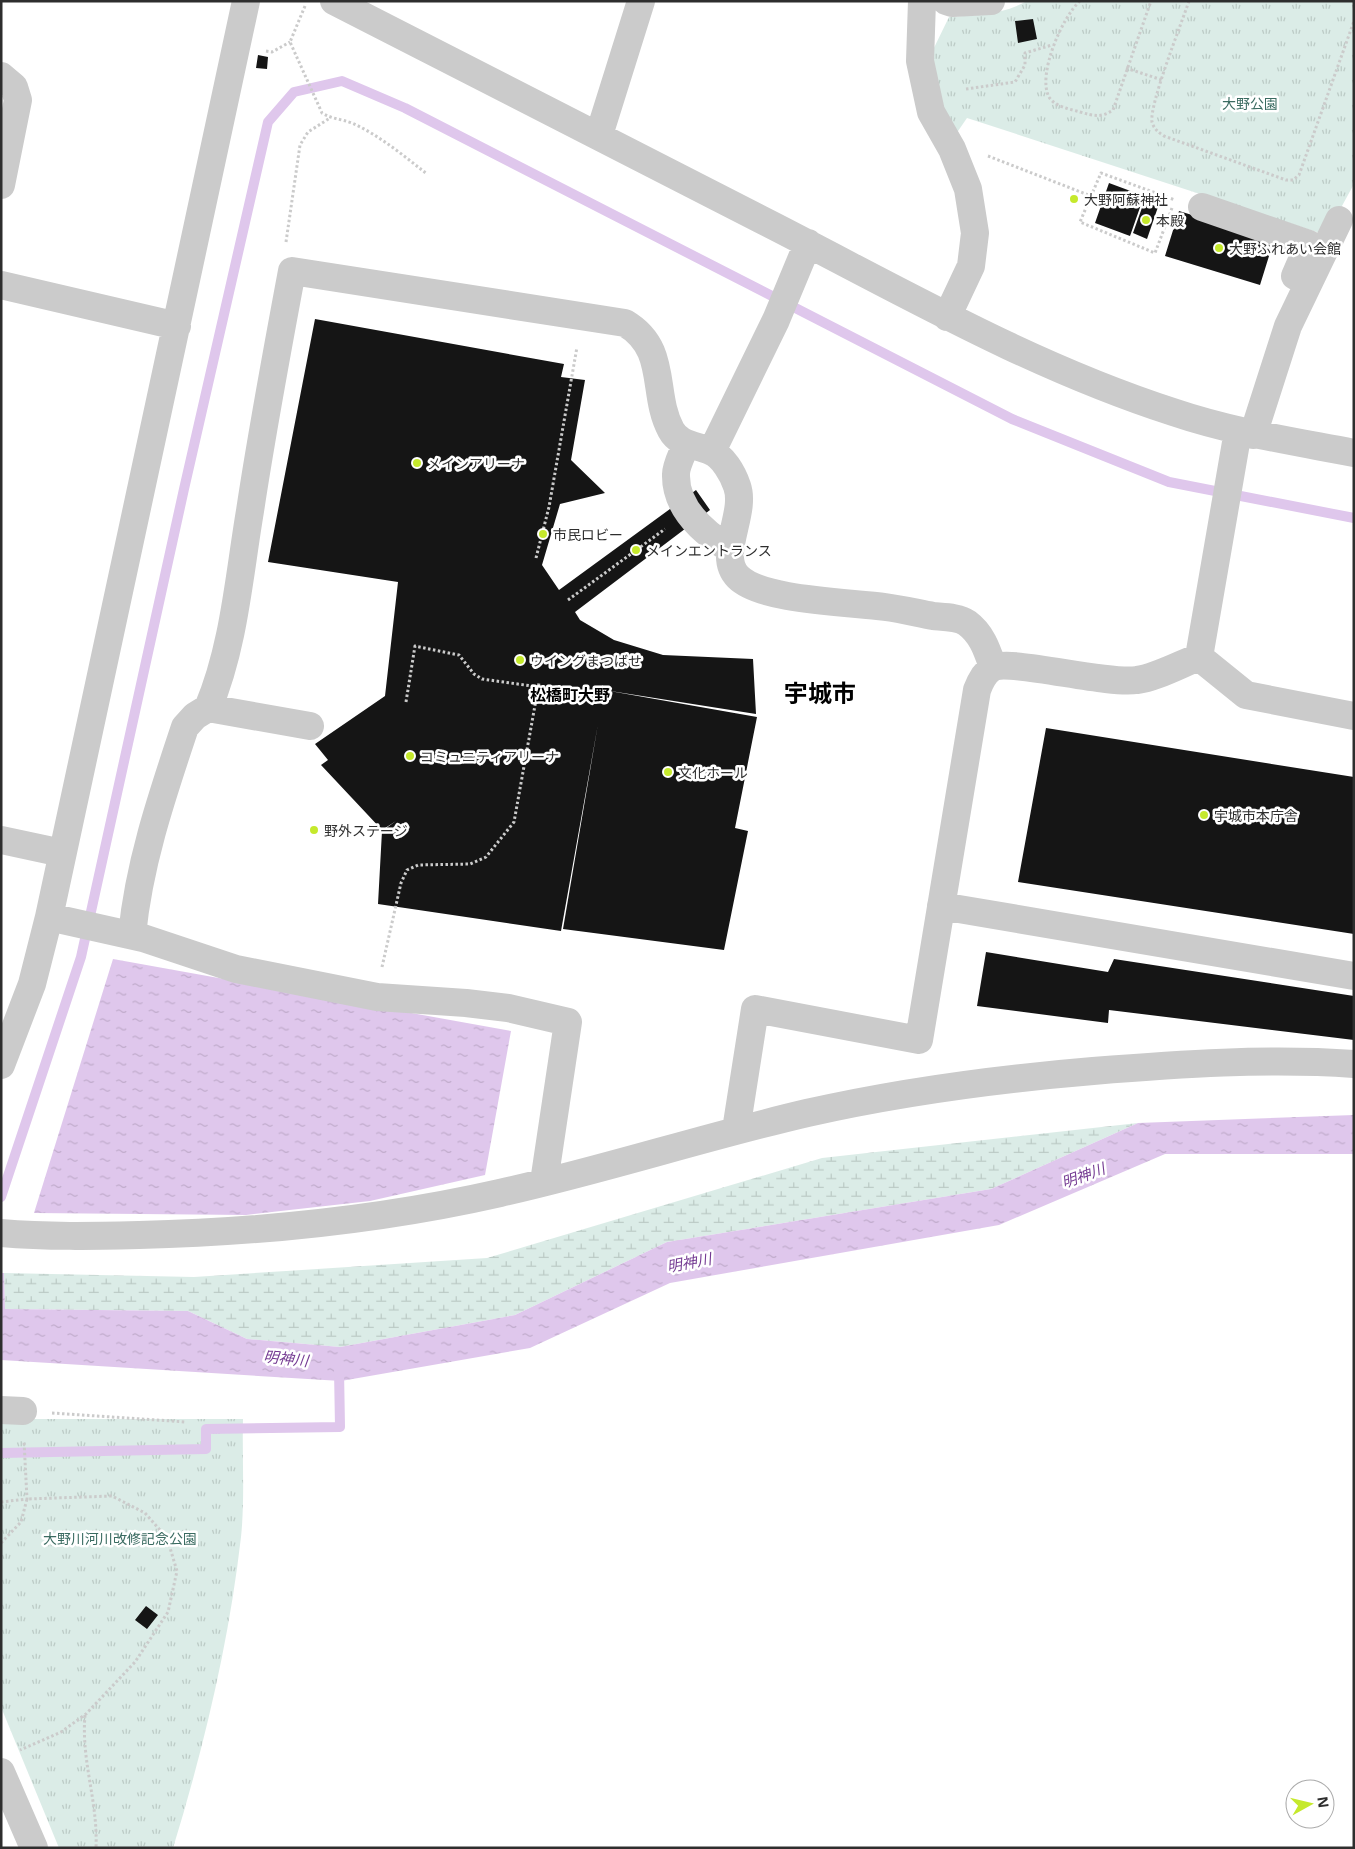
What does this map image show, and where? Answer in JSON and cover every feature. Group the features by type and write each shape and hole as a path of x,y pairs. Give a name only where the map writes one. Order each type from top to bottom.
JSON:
{"street":[{"path":"1,1065 59,919 62,853 246,1"},
{"path":"334,1 599,135 947,317 1028,356 1099,386 1173,412 1245,433 1354,453"},
{"path":"599,135 641,1"},
{"path":"922,1 920,61 931,112 952,149 968,189 975,233 971,266 947,317"},
{"path":"946,1 952,3 990,1"},
{"path":"1,76 14,87 18,100 1,185"},
{"path":"1202,207 1309,244 1288,293 1301,299"},
{"path":"1198,657 1231,465 1288,326 1339,220"},
{"path":"712,451 776,320 808,243"},
{"path":"123,934 136,901 145,853 182,735 185,727 195,716 208,708 215,692 230,636 259,454 292,271 625,323 638,331 648,345 658,372 665,411 672,432 686,444 712,451 727,466 738,488 739,508 730,549 730,565 738,577 754,588 814,599 886,607 966,622 983,639 993,667"},
{"path":"1,285 177,326"},
{"path":"686,444 676,473 679,493 688,513 708,535 730,549"},
{"path":"736,1130 755,1009 919,1040 977,690 982,678 993,667 1010,666 1033,668 1104,681 1138,680 1198,657"},
{"path":"1198,657 1246,696 1354,716"},
{"path":"208,708 310,726"},
{"path":"1,840 62,853"},
{"path":"942,906 1354,976"},
{"path":"59,919 123,934 236,970 377,997 499,1007 568,1022 544,1182"},
{"path":"1,1233 82,1236 292,1227 410,1211 544,1182 810,1112 907,1095 1038,1076 1156,1066 1295,1061 1354,1064"},
{"path":"1,1772 34,1848"}],"path":[{"path":"307,1 290,42 322,113 330,118 353,123 391,147 427,174"},
{"path":"1080,1 1070,10 1052,45 1046,86 1050,98 1058,105 1094,116 1103,116 1113,110 1150,1"},
{"path":"1189,1 1162,80 1152,120 1156,131 1164,136 1286,180 1293,180 1299,175 1354,21"},
{"path":"966,90 1005,86 1015,82 1025,65 1025,53 1052,45"},
{"path":"1126,68 1162,80"},
{"path":"292,271 285,250 300,145 308,132 330,118"},
{"path":"952,149 965,147 1091,196"},
{"path":"1101,173 1175,200 1154,253 1080,222 1091,196 1101,173"},
{"path":"536,558 549,507 572,378"},
{"path":"568,600 688,513"},
{"path":"381,974 400,883 407,870 418,866 470,864 486,857 514,822 539,685 482,679 474,674 458,655 415,646 406,702"},
{"path":"12,1410 186,1422"},
{"path":"1,1543 21,1522 27,1499 24,1442"},
{"path":"1,1502 27,1499 112,1496 145,1513 167,1538 177,1571 168,1612 135,1662 86,1714 62,1732 18,1750"},
{"path":"86,1714 83,1740 97,1828 96,1848"}],"green space":[{"name":"大野公園","path":"1027,1 1354,1 1354,184 1326,235 967,118 956,134 943,115 931,54 949,17 999,12"},
{"path":"1138,1123 991,1189 667,1242 515,1315 340,1347 247,1339 188,1311 5,1309 4,1273 194,1277 487,1258 822,1158"},
{"name":"大野川河川改修記念公園","path":"1,1419 243,1419 242,1523 230,1616 205,1733 173,1848 59,1848 1,1707"}],"water":[{"path":"113,959 511,1031 485,1175 370,1201 246,1215 34,1213"},
{"name":"明神川","path":"1354,1115 1354,1154 1165,1154 999,1225 670,1283 530,1348 341,1381 1,1360 1,1273 4,1273 5,1309 188,1311 247,1339 340,1347 515,1315 667,1242 991,1189 1138,1123"}],"building":[{"path":"1033,19 1037,39 1018,43 1015,21"},
{"path":"258,55 268,57 267,69 256,68"},
{"path":"1109,183 1144,196 1130,236 1095,223"},
{"name":"本殿","path":"1144,202 1158,207 1147,239 1133,233"},
{"name":"大野ふれあい会館","path":"1179,211 1274,240 1260,285 1165,256"},
{"path":"315,319 564,364 561,377 585,380 571,460 605,493 560,504 542,565 559,590 696,490 710,510 575,612 580,620 614,640 663,655 753,659 756,714 604,690 757,717 735,828 748,831 724,950 563,929 598,724 561,931 378,904 382,831 396,821 382,830 321,765 328,760 315,744 385,696 398,582 268,562"},
{"path":"1046,728 1354,777 1354,934 1018,882"},
{"path":"986,952 1108,972 1114,959 1354,996 1354,1040 1109,1010 1108,1023 977,1006"},
{"path":"146,1606 158,1615 147,1629 135,1620"}],"waterway":[{"path":"1,1197 81,957 184,489 268,122 294,92 342,81 405,108 1012,419 1169,482 1354,518"},
{"path":"1,1453 206,1449 206,1429 340,1427 339,1370"}],"place":[{"name":"大野阿蘇神社","path":"1074,199"},
{"name":"本殿","path":"1146,220"},
{"name":"大野ふれあい会館","path":"1219,248"},
{"name":"メインアリーナ","path":"417,463"},
{"name":"市民ロビー","path":"543,534"},
{"name":"メインエントランス","path":"636,550"},
{"name":"ウイングまつばせ","path":"520,660"},
{"name":"コミュニティアリーナ","path":"410,756"},
{"name":"文化ホール","path":"668,772"},
{"name":"宇城市本庁舎","path":"1204,815"},
{"name":"野外ステージ","path":"314,830"}],"district":[{"name":"宇城市","path":"820,692"},
{"name":"松橋町大野","path":"570,695"}]}
